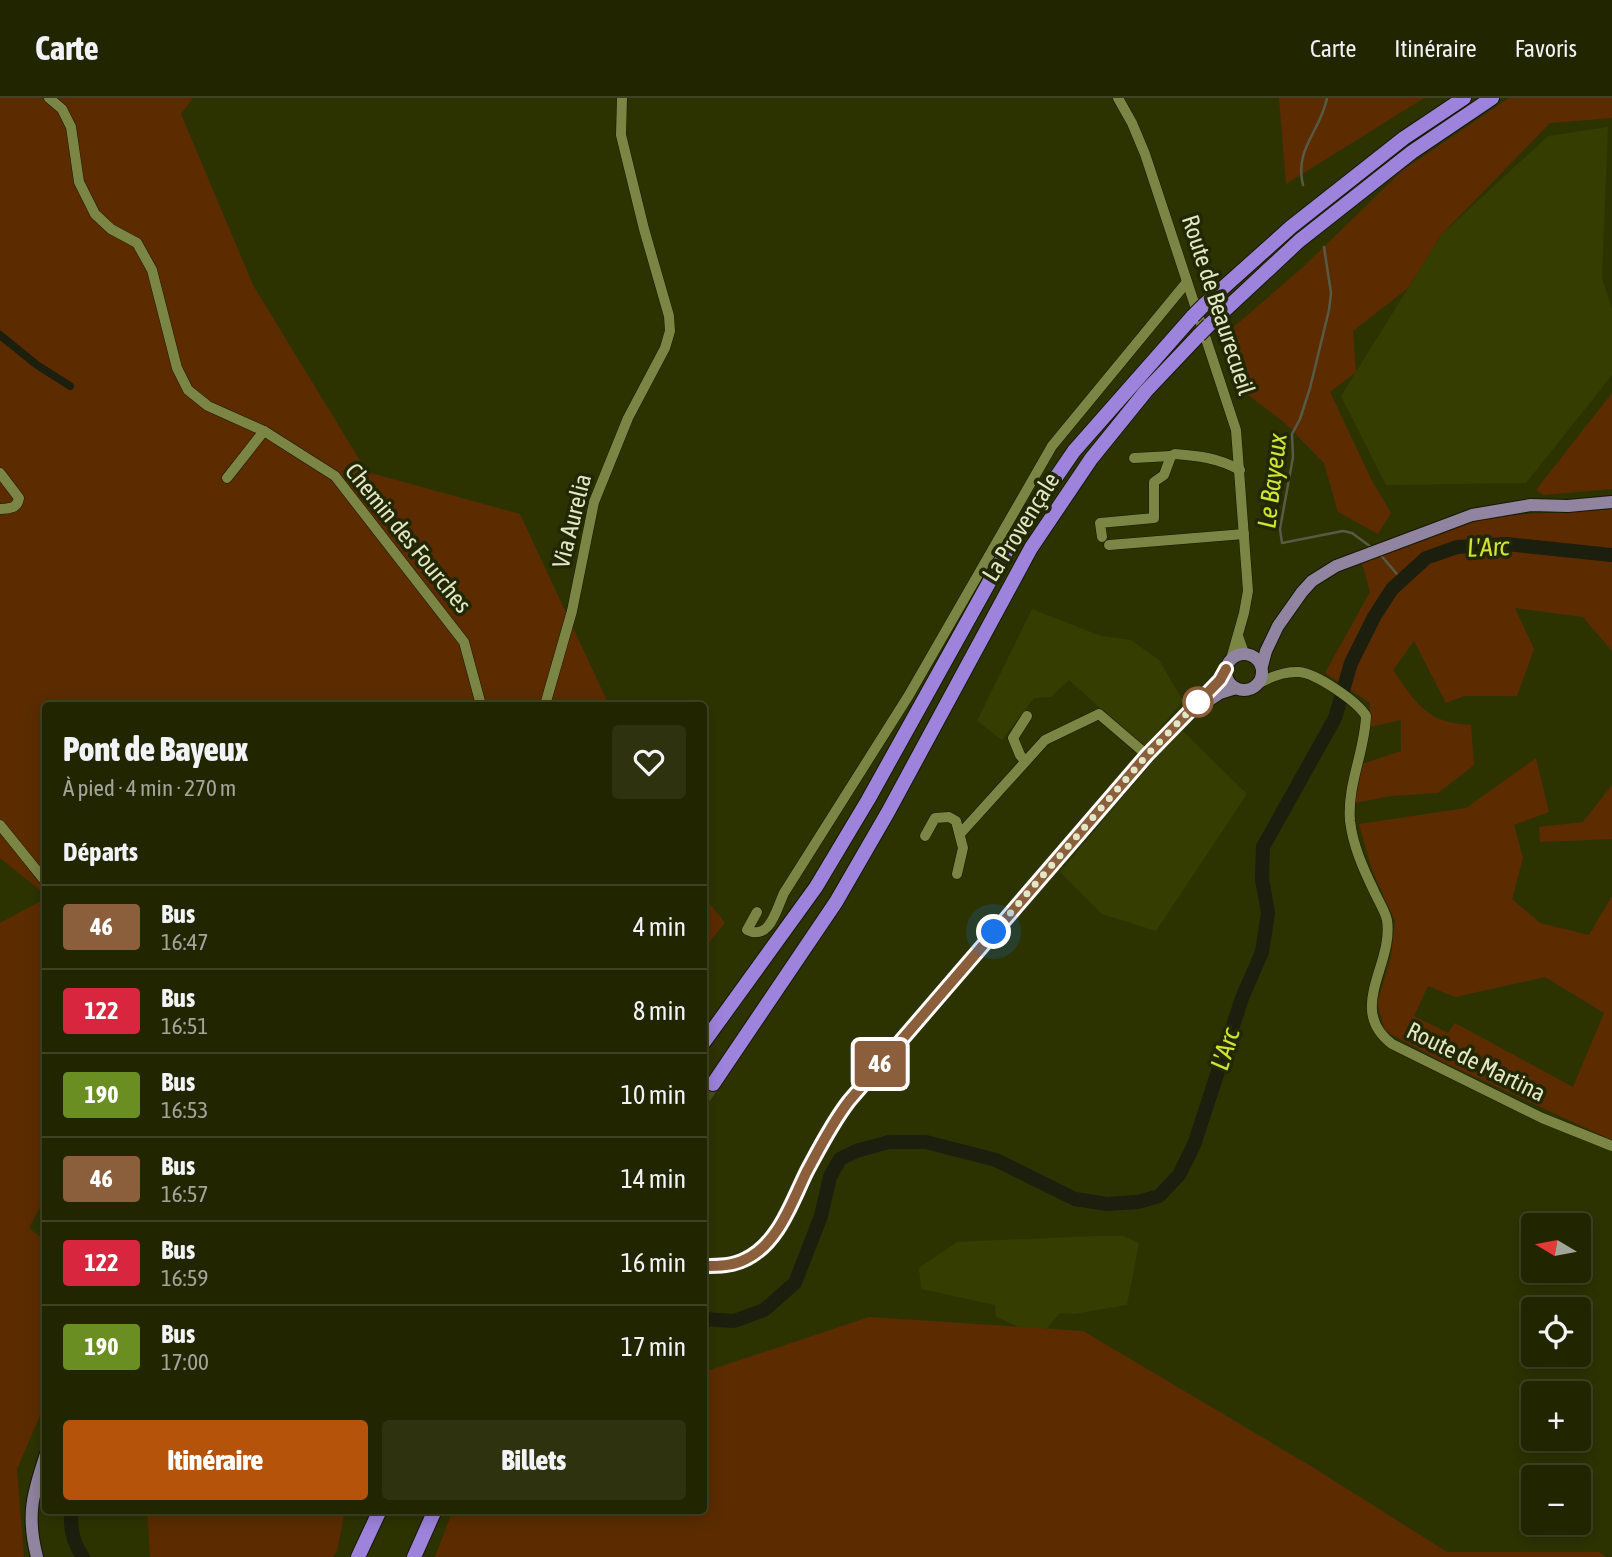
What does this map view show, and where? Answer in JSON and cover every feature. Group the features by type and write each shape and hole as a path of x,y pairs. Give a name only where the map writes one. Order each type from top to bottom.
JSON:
{"highway":[{"name":"La Provençale","path":"707,1038 816,887 874,789 1011,542 1074,451 1204,305 1291,227 1404,138 1464,98"},
{"name":"La Provençale","path":"713,1084 836,902 888,812 1031,548 1091,459 1146,391 1204,330 1299,241 1412,152 1493,98"},
{"path":"358,1557 378,1514"},
{"path":"414,1557 433,1514"}],"main road":[{"path":"1183,716 1220,693 1236,688 1246,690 1264,674 1266,650 1278,626 1312,581 1336,566 1472,515 1531,505 1568,506 1612,502"},
{"path":"707,1266 738,1262 758,1252 767,1243 781,1223 834,1122 849,1101 1147,755 1237,659 1278,626"},
{"path":"1237,659 1255,657 1264,674"},
{"path":"1236,688 1228,680 1237,659"},
{"path":"37,1554 30,1520 33,1491 42,1465"}],"street":[{"name":"Chemin des Fourches","path":"50,98 62,109 71,127 79,182 95,214 111,229 137,243 152,270 177,368 188,390 208,406 264,430 335,476 464,642 480,702"},
{"name":"Via Aurelia","path":"546,702 572,611 594,502 628,418 665,348 670,331 669,316 621,135 622,98"},
{"name":"Route de Beaurecueil","path":"1118,98 1139,138 1236,430 1248,591 1238,636 1237,659"},
{"path":"757,912 747,930 759,934 764,932 770,923 802,864 909,695 1052,446 1187,282"},
{"path":"227,478 264,430"},
{"path":"1134,458 1175,454 1207,456 1223,460 1240,470"},
{"path":"1171,456 1164,474 1154,482 1154,518 1100,523 1105,541 1244,534"},
{"path":"0,472 19,498 18,504 13,508 0,509"},
{"name":"Route de Martina","path":"1264,674 1296,671 1310,675 1357,704 1366,716 1352,786 1350,821 1361,864 1387,919 1387,942 1372,999 1372,1019 1376,1029 1392,1044 1404,1050 1552,1123 1612,1146"},
{"path":"960,834 1045,740 1100,714 1147,755"},
{"path":"1026,761 1020,755 1013,738 1027,716"},
{"path":"925,836 934,818 949,817 956,821 963,848 957,874"},
{"path":"0,825 42,877"}],"shaded area":[{"path":"0,98 193,98 181,114 253,285 367,472 520,514 608,702 42,702 42,892 0,858"},
{"path":"1279,98 1424,98 1286,184"},
{"path":"1509,98 1612,98 1612,118 1550,123 1441,235 1408,288 1353,331 1356,372 1330,392 1372,481 1391,513 1378,534 1338,512 1324,463 1285,423 1243,391 1229,331 1302,268 1403,170"},
{"path":"1608,127 1602,278 1612,309 1612,375 1526,483 1386,485 1341,396 1441,235 1548,136"},
{"path":"1612,393 1612,489 1543,495 1536,490"},
{"path":"1612,509 1612,651 1583,617 1515,608 1534,649 1517,696 1464,696 1446,703 1414,641 1393,670 1424,710 1443,720 1471,725 1474,765 1438,793 1391,796 1355,803 1362,764 1401,751 1401,720 1370,727 1370,703 1325,673 1370,592 1362,563 1482,519"},
{"path":"1032,609 1101,636 1131,640 1159,660 1183,701 1144,747 1069,680 1051,697 1034,698 1002,740 977,721"},
{"path":"1183,731 1247,794 1156,931 1102,914 1060,872 1161,752"},
{"path":"1536,758 1549,812 1514,825 1523,858 1512,899 1540,923 1589,935 1612,896 1612,1140 1443,1062 1385,1031 1377,1003 1391,957 1395,921 1372,870 1359,824 1466,808","holes":["1545,977 1604,1013 1573,1087 1455,1023 1448,1033 1414,1016 1428,986 1455,997"]},
{"path":"1612,785 1612,839 1540,842 1539,827 1583,822"},
{"path":"707,900 725,923 707,944"},
{"path":"42,901 42,1203 29,1228 42,1239 42,1411 17,1469 24,1557 0,1557 0,923"},
{"path":"1123,1236 1139,1243 1127,1305 1074,1314 1060,1313 1040,1336 996,1317 995,1305 921,1289 919,1268 957,1242"},
{"path":"869,1317 1083,1331 1314,1468 1447,1552 1599,1552 1606,1557 435,1557 451,1514 707,1514 707,1371"},
{"path":"147,1514 344,1514 337,1551 333,1557 150,1557"}],"waterway":[{"name":"Le Bayeux","path":"1303,185 1302,160 1327,98"},
{"name":"Le Bayeux","path":"1324,247 1331,293 1329,310 1310,388 1292,434 1293,457 1280,529 1282,543 1343,531 1352,533 1371,547"},
{"path":"0,335 37,365 70,386"},
{"name":"L'Arc","path":"707,1319 734,1321 764,1310 795,1283 821,1216 830,1177 840,1159 856,1151 889,1142 926,1142 996,1160 1075,1199 1107,1204 1138,1202 1159,1196 1179,1175 1194,1145 1242,998 1262,952 1268,913 1262,879 1263,847 1335,718 1351,663 1374,617 1392,589 1426,558 1457,547 1506,544 1612,555"},
{"name":"Le Bayeux","path":"1379,553 1402,580"},
{"name":"L'Arc","path":"72,1514 73,1535 83,1557"}],"tunnel":[{"path":"707,1093 713,1084"}],"bus line":[{"name":"46","path":"707,1266 726,1265 748,1259 767,1243 781,1223 834,1122 849,1101 1147,755 1220,680 1226,669"}],"route":[{"path":"994,932 1147,755 1200,700 1198,702"}]}
